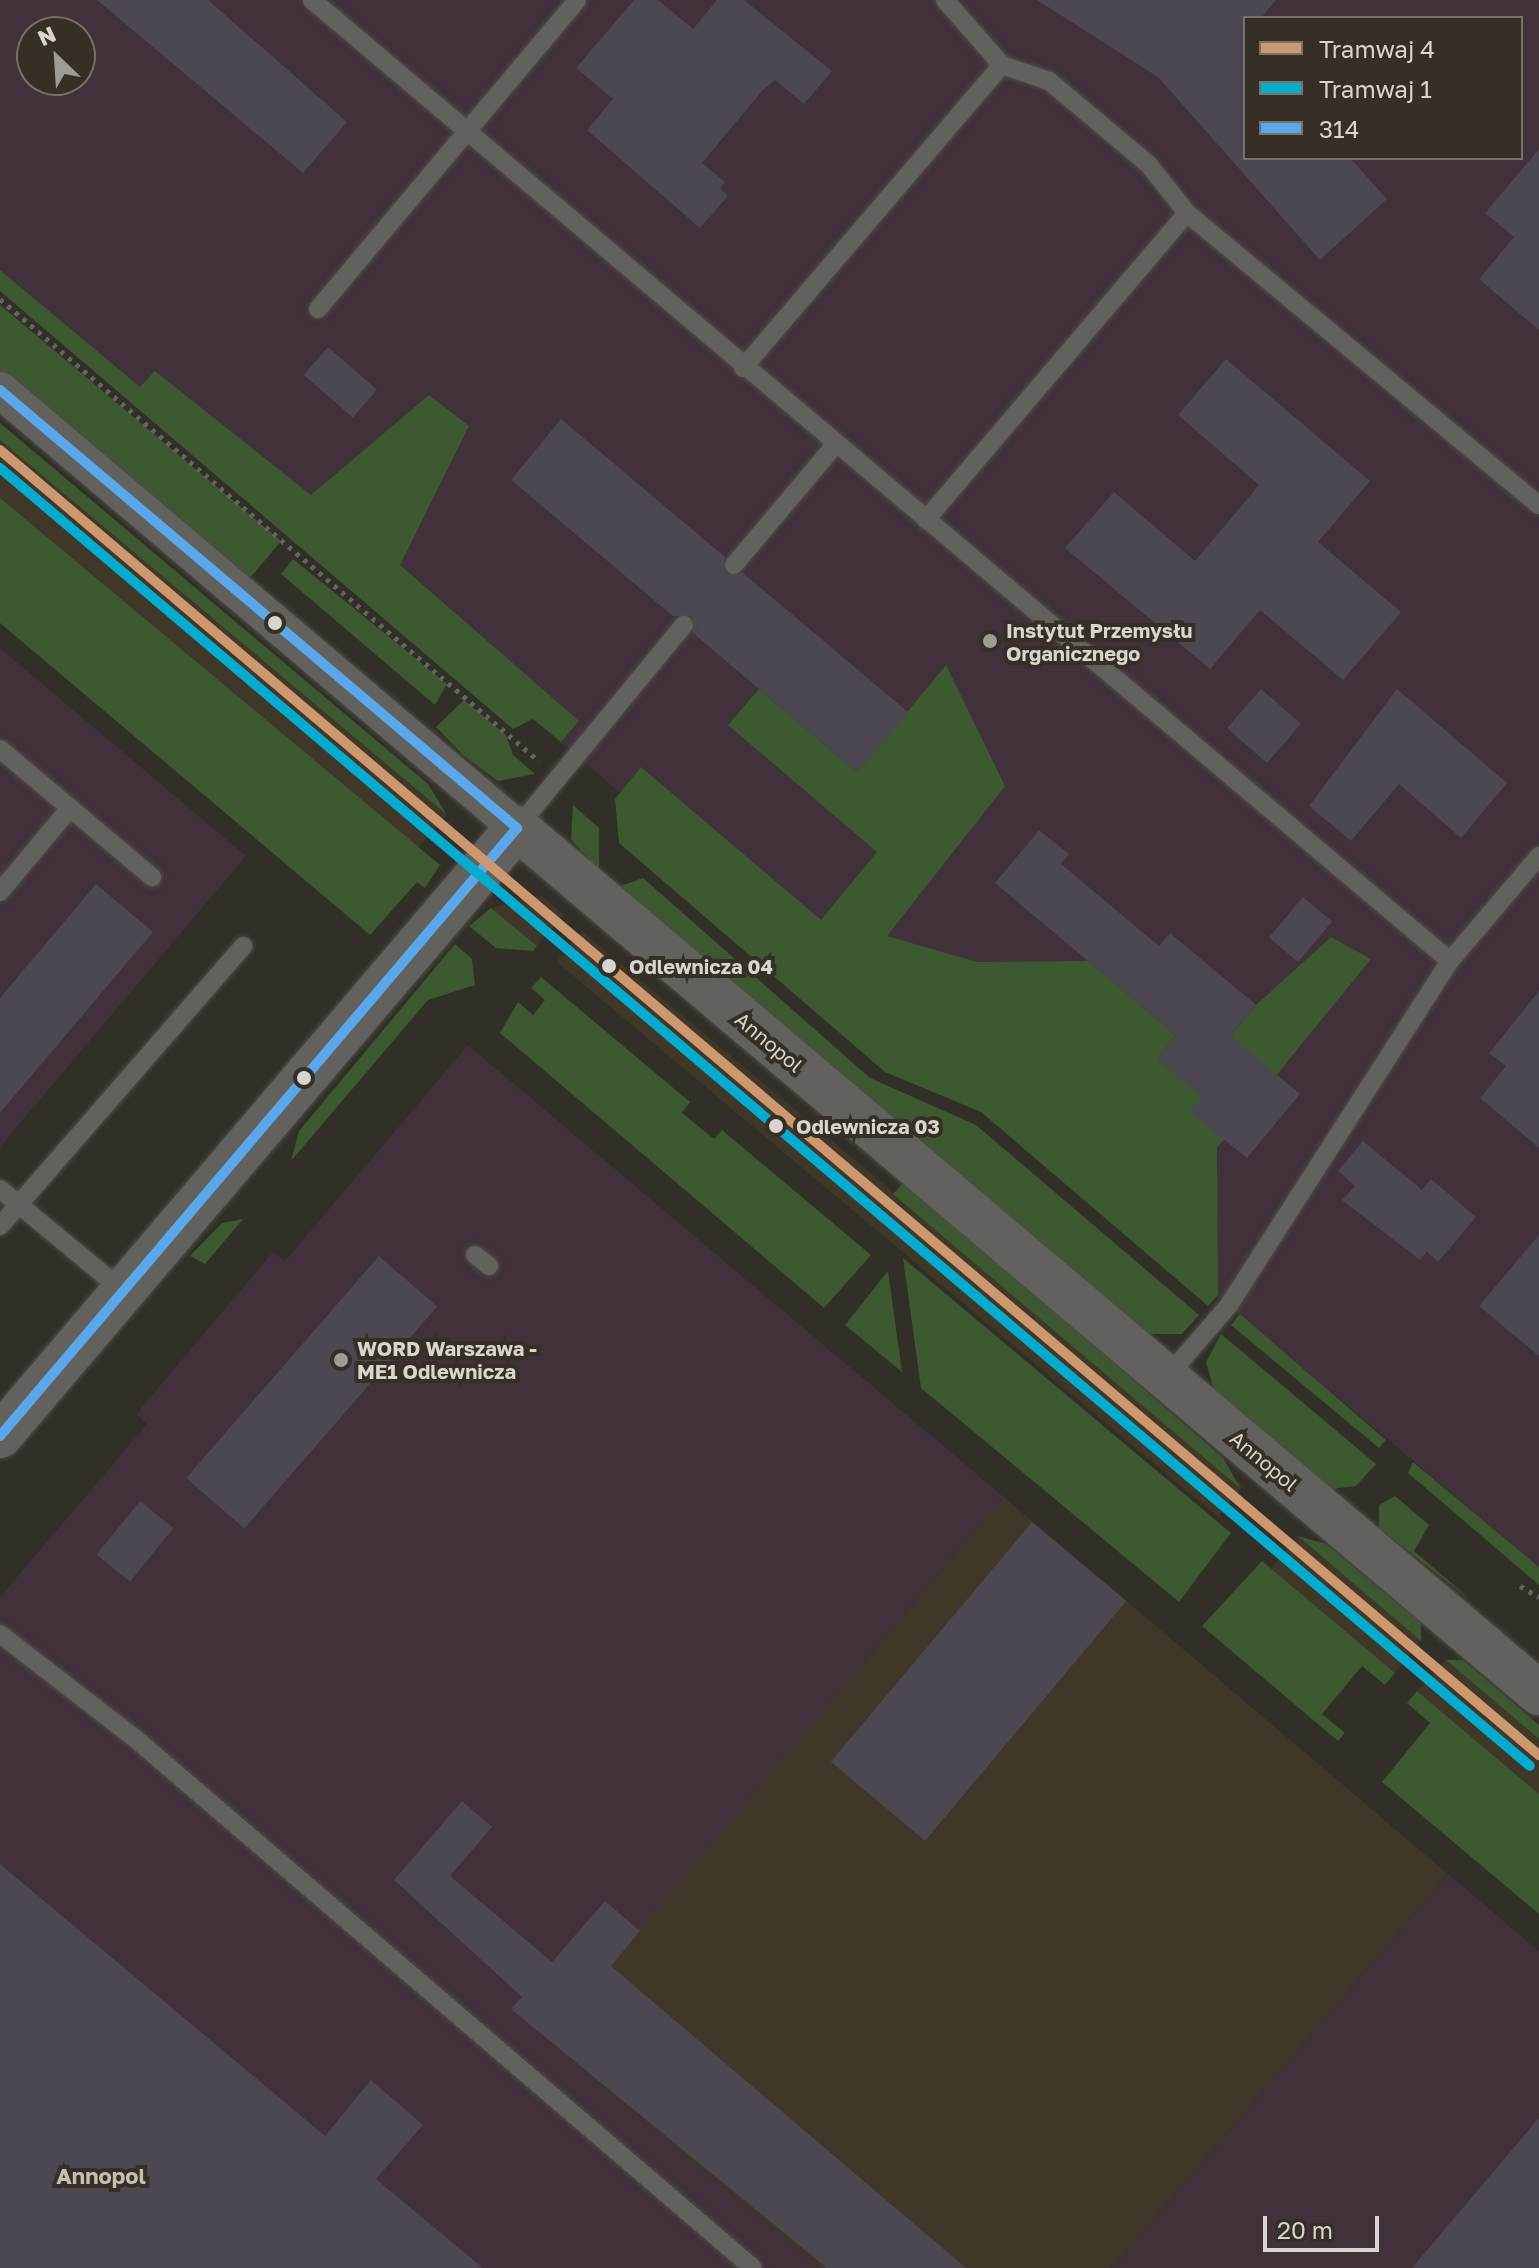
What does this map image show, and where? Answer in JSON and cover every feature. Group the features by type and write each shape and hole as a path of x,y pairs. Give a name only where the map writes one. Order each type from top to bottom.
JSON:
{"street":[{"name":"Annopol","path":"0,390 1539,1693"},
{"path":"0,1436 517,828"}],"lane":[{"path":"312,0 743,368 1450,961"},
{"path":"318,309 577,0"},
{"path":"945,0 1002,65 1049,81 1149,165 1187,213 1539,505"},
{"path":"743,368 1002,65"},
{"path":"926,520 1187,213"},
{"path":"734,565 835,445"},
{"path":"517,828 684,625"},
{"path":"0,749 152,877"},
{"path":"0,892 70,808"},
{"path":"1166,1378 1237,1293 1450,961 1539,856"},
{"path":"0,1226 243,946"},
{"path":"0,1189 122,1290"},
{"path":"0,1634 137,1740 753,2268"}],"path":[{"path":"0,299 543,765"},
{"path":"1520,1586 1539,1597"}],"shaded area":[{"name":"Instytut Przemysłu Organicznego","path":"0,0 1539,0 1539,1567 0,270"},
{"path":"0,440 447,815 412,856 0,510"},
{"path":"0,648 246,856 0,1147"},
{"path":"541,895 564,915 537,946 491,908"},
{"path":"582,931 1244,1486 1218,1517 556,962"},
{"path":"468,1045 1004,1497 548,2040 821,2268 0,2268 0,1597 147,1424 136,1414 273,1252 285,1261"},
{"path":"1004,1497 1448,1874 1111,2268 821,2268 547,2040"},
{"path":"1298,1536 1422,1640 1394,1674 1270,1570"},
{"path":"1446,1660 1539,1739 1539,1794 1417,1691"},
{"path":"1448,1874 1539,1951 1539,2268 1111,2268"}],"green space":[{"path":"0,270 140,387 155,371 311,495 429,395 469,426 400,565 579,721 561,742 533,719 513,729 0,291"},
{"path":"0,305 281,541 247,582 0,374"},
{"path":"0,423 428,784 447,815 0,440"},
{"path":"0,498 440,865 425,888 417,882 370,935 0,623"},
{"path":"293,559 447,684 435,705 281,574"},
{"path":"946,665 1005,786 887,936 977,962 1088,961 1176,1035 1157,1059 1189,1085 1256,1005 1331,937 1371,959 1217,1148 1218,1295 1208,1306 981,1112 885,1072 619,843 615,799 641,767 821,920 877,852 728,725 759,689 857,772"},
{"path":"464,700 506,735 513,755 535,774 498,781 464,756 436,727"},
{"path":"573,805 599,828 599,871 571,839"},
{"path":"643,878 870,1078 976,1125 1199,1315 1182,1334 1147,1334 618,887"},
{"path":"491,908 537,946 533,951 496,948 469,926"},
{"path":"455,944 472,959 475,985 428,1000 291,1161 299,1131"},
{"path":"541,977 690,1102 682,1113 714,1139 722,1130 871,1255 824,1308 500,1033 518,1002 533,1015 545,1000 531,988"},
{"path":"905,1181 1223,1458 1241,1489 893,1194"},
{"path":"243,1219 205,1264 190,1256 222,1223"},
{"path":"903,1258 1231,1533 1179,1602 921,1388"},
{"path":"888,1271 902,1372 845,1325"},
{"path":"1240,1314 1386,1440 1379,1448 1231,1325"},
{"path":"1221,1334 1376,1464 1356,1486 1331,1489 1214,1390 1206,1362"},
{"path":"1413,1462 1539,1567 1539,1585 1408,1473"},
{"path":"1395,1496 1429,1525 1414,1551 1472,1601 1379,1528 1379,1505"},
{"path":"1298,1536 1326,1544 1421,1623 1421,1641"},
{"path":"1262,1561 1395,1673 1385,1685 1362,1666 1322,1714 1345,1733 1338,1741 1202,1626"},
{"path":"1446,1660 1463,1660 1539,1725 1539,1739"},
{"path":"1417,1691 1539,1794 1539,1914 1382,1782 1430,1723 1407,1703"}],"building":[{"path":"97,0 208,0 347,122 303,173"},
{"path":"634,0 658,0 693,29 717,0 744,0 832,71 804,104 775,80 762,91 702,163 725,182 720,188 728,196 700,228 587,130 613,99 576,68"},
{"path":"1037,0 1276,0 1263,16 1243,16 1243,160 1352,160 1387,199 1320,260 1158,77"},
{"path":"1539,149 1539,330 1479,279 1514,237 1485,213"},
{"path":"328,347 377,390 353,418 304,375"},
{"path":"1226,359 1370,481 1318,542 1401,612 1343,680 1260,610 1210,669 1065,548 1114,492 1195,561 1259,485 1178,415"},
{"path":"561,419 725,557 726,574 743,573 908,712 857,772 693,633 692,616 673,616 511,480"},
{"path":"1261,689 1301,724 1267,763 1227,728"},
{"path":"1397,689 1507,783 1461,838 1399,784 1351,841 1309,806"},
{"path":"1039,830 1069,854 1061,864 1159,946 1170,933 1256,1005 1230,1036 1300,1094 1247,1158 1190,1112 1202,1097 1157,1059 1176,1035 995,883"},
{"path":"96,884 153,932 0,1113 0,998"},
{"path":"1303,897 1332,921 1298,962 1269,938"},
{"path":"1539,991 1539,1148 1480,1098 1506,1066 1489,1053"},
{"path":"1363,1141 1422,1190 1431,1179 1476,1217 1438,1262 1427,1252 1420,1260 1342,1200 1355,1186 1338,1171"},
{"path":"1539,1235 1539,1356 1479,1306"},
{"name":"WORD Warszawa - ME1 Odlewnicza","path":"379,1256 437,1307 244,1528 186,1478"},
{"path":"140,1501 173,1528 130,1582 97,1555"},
{"path":"1032,1522 1126,1601 925,1841 831,1762"},
{"path":"462,1801 492,1827 450,1876 552,1962 605,1901 640,1931 611,1966 966,2268 827,2268 511,2009 522,1997 394,1880"},
{"path":"0,1864 325,2136 371,2080 423,2125 376,2179 483,2268 0,2268"},
{"path":"1539,2118 1539,2268 1412,2268"}],"tram line":[{"name":"4","path":"0,450 1539,1755"},
{"name":"1","path":"0,468 1530,1766"}],"transit line":[{"name":"314","path":"0,390 517,828"},
{"name":"314","path":"0,1436 517,828"}],"place":[{"name":"Instytut Przemysłu Organicznego","path":"990,641"},
{"name":"Odlewnicza 04","path":"609,966"},
{"name":"Odlewnicza 03","path":"776,1126"},
{"name":"WORD Warszawa - ME1 Odlewnicza","path":"341,1360"}],"district":[{"name":"Annopol","path":"101,2176"}]}
